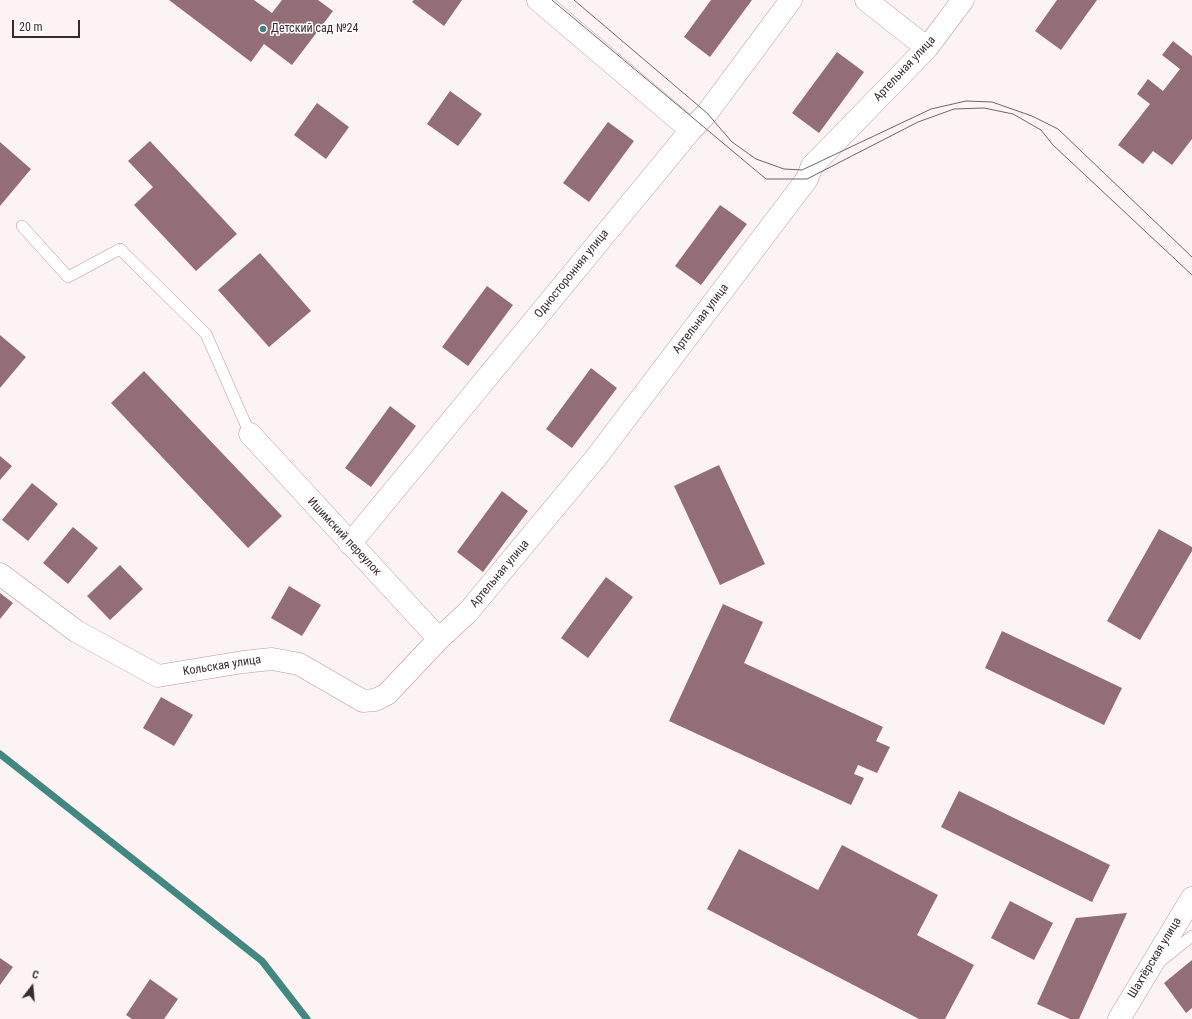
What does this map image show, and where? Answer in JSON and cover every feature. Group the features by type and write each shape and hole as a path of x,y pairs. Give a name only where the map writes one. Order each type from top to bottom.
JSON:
{"street":[{"path":"538,0 691,130"},
{"name":"Односторонняя улица","path":"350,544 691,130 707,113 791,0"},
{"path":"866,0 927,48"},
{"name":"Артельная улица","path":"438,639 468,612 595,459 807,179 812,166 927,48 963,0"},
{"name":"Ишимский переулок","path":"250,434 438,639"},
{"name":"Кольская улица","path":"0,574 76,631 158,676 272,658 299,664 363,701 374,700 387,694 438,639"},
{"name":"Шахтёрская улица","path":"1119,1019 1192,898"}],"lane":[{"path":"22,226 68,277 120,249 206,334 250,434"},
{"path":"1147,972 1192,936"}],"building":[{"name":"Детский сад №24","path":"169,0 254,0 272,13 282,0 318,0 333,11 292,65 264,44 251,62"},
{"path":"414,0 462,0 444,26 412,2"},
{"path":"711,0 752,0 710,57 684,37"},
{"path":"1057,0 1097,0 1061,50 1035,31"},
{"path":"1173,41 1192,56 1192,139 1172,165 1153,151 1143,164 1118,145 1150,104 1137,94 1148,79 1163,91 1180,69 1162,55"},
{"path":"837,52 864,72 819,133 792,113"},
{"path":"450,91 482,114 458,146 427,124"},
{"path":"317,103 349,127 326,159 294,135"},
{"path":"608,122 634,141 589,202 563,183"},
{"path":"150,141 237,234 196,271 134,205 153,187 128,161"},
{"path":"0,142 31,169 0,206"},
{"path":"720,205 747,224 701,285 675,266"},
{"path":"260,253 311,311 269,347 218,290"},
{"path":"487,286 513,305 468,366 442,347"},
{"path":"0,335 26,357 0,388"},
{"path":"591,368 617,388 572,448 546,429"},
{"path":"144,371 282,516 248,548 111,403"},
{"path":"390,406 416,426 371,487 345,468"},
{"path":"0,456 12,466 0,480"},
{"path":"719,465 765,564 720,585 674,486"},
{"path":"32,483 58,504 28,541 2,520"},
{"path":"502,491 528,511 483,572 457,552"},
{"path":"73,527 98,548 68,584 43,563"},
{"path":"1159,529 1192,547 1192,551 1140,640 1107,621"},
{"path":"120,565 143,589 110,620 87,596"},
{"path":"606,577 633,597 588,658 561,638"},
{"path":"289,586 321,605 302,636 271,618"},
{"path":"0,593 13,603 0,619"},
{"path":"723,604 763,622 744,663 883,727 876,741 890,747 877,773 858,765 854,774 864,778 851,805 669,721"},
{"path":"1002,631 1122,688 1104,725 985,668"},
{"path":"161,697 193,715 174,746 143,728"},
{"path":"959,791 1110,865 1092,902 941,827"},
{"path":"842,845 938,895 917,935 974,965 945,1019 919,1019 707,909 739,849 818,890"},
{"path":"1010,901 1053,923 1034,960 991,938"},
{"path":"1127,913 1079,1019 1070,1019 1037,1004 1076,918"},
{"path":"0,958 13,967 0,985"},
{"path":"1192,960 1192,1008 1186,1013 1164,983"},
{"path":"150,979 178,999 164,1019 132,1019 126,1015"}],"waterway":[{"path":"0,754 262,961 307,1019"}],"tram line":[{"path":"552,0 766,179 807,179 918,122 954,109 984,108 1013,114 1041,130 1053,145 1192,275"},
{"path":"574,0 707,113 732,142 756,159 784,169 802,170 931,109 966,101 992,102 1032,116 1058,129 1192,257"}],"place":[{"name":"Детский сад №24","path":"263,29"}]}
